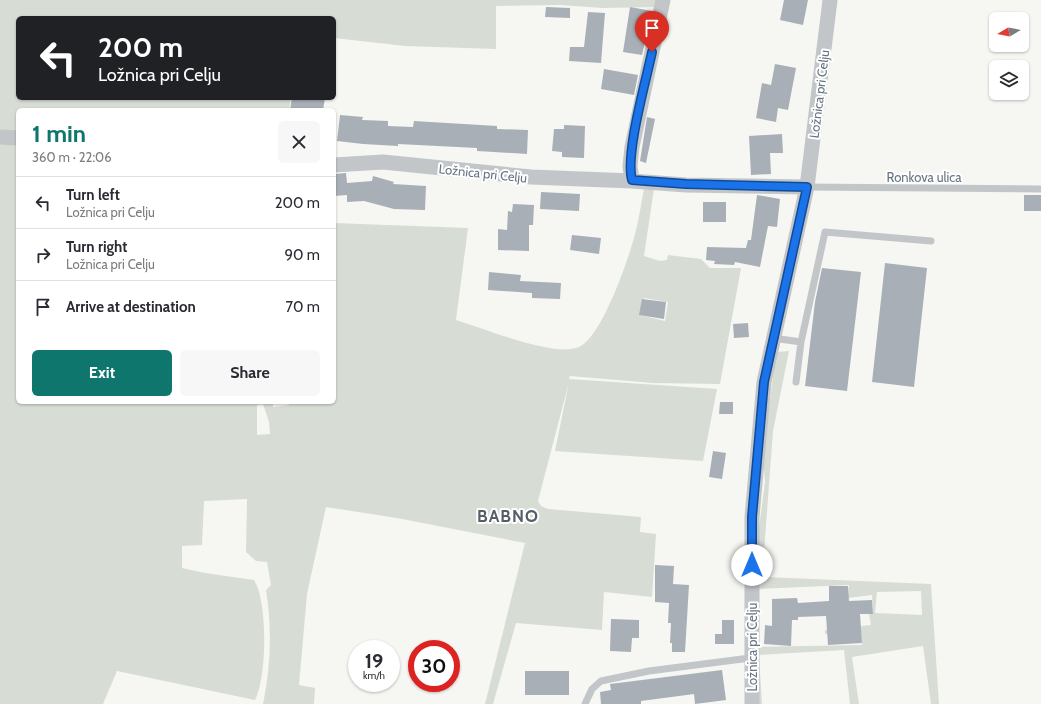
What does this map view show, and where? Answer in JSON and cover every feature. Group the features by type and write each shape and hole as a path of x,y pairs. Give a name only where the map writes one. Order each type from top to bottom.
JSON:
{"street":[{"path":"632,180 630,166 632,147 663,0"},
{"name":"Ložnica pri Celju","path":"752,704 750,658 752,517 764,382 807,187 830,0"},
{"path":"0,137 16,138"},
{"name":"Ložnica pri Celju","path":"336,165 383,162 531,177 632,180 686,184 807,187"}],"lane":[{"name":"Ronkova ulica","path":"807,187 1041,189"},
{"path":"796,382 802,342 825,232 931,241"},
{"path":"773,338 802,342"},
{"path":"585,704 592,689 601,681 649,671 750,658"}],"shaded area":[{"path":"0,0 659,0 659,7 602,8 561,5 496,6 496,49 405,46 336,38 336,16 16,16 16,100 291,100 289,108 16,108 16,135 0,133"},
{"path":"0,140 16,140 16,404 263,404 273,404 273,407 289,404 336,404 336,223 468,228 456,320 518,341 553,349 579,347 588,340 597,328 621,278 632,245 644,189 654,189 644,256 660,261 667,260 668,255 701,259 710,268 741,268 720,384 653,383 570,376 569,379 717,389 703,461 555,451 569,382 538,501 541,506 548,509 641,517 640,532 656,534 652,597 604,592 602,630 516,623 493,704 485,704 525,543 397,518 326,507 307,594 299,685 315,688 314,704 263,704 268,676 270,647 266,590 271,585 267,562 256,561 246,552 247,499 204,501 202,545 182,546 182,568 254,580 259,591 264,622 264,658 259,689 255,700 117,671 103,704 0,704","holes":["644,298 668,302 665,321 640,315","263,404 269,422 270,434 257,435 257,405"]},
{"path":"789,351 773,431 764,552 765,577 931,584 939,704 931,704 923,646 852,657 859,704 850,704 844,650 759,655 762,704 756,704 754,647 862,645 861,633 825,634 825,630 871,625 869,613 873,612 872,595 848,598 849,585 757,589 759,528 765,482 763,456 776,352","holes":["921,591 922,615 875,613 877,592"]}],"building":[{"path":"784,0 808,0 803,25 780,20"},
{"path":"546,7 570,8 570,18 545,17"},
{"path":"630,7 652,11 642,55 623,52"},
{"path":"588,12 605,13 601,63 569,61 570,47 584,47"},
{"path":"775,64 796,68 788,110 778,108 776,122 756,118 762,83 771,85"},
{"path":"604,69 638,75 634,95 601,89"},
{"path":"292,100 325,100 323,108 290,108"},
{"path":"340,115 363,117 362,120 388,121 388,126 413,127 414,121 497,126 497,129 528,130 527,154 477,151 477,148 398,144 398,146 337,141"},
{"path":"647,117 655,119 646,163 640,161"},
{"path":"564,125 585,126 584,158 562,157 562,152 552,151 554,129 564,129"},
{"path":"782,134 783,153 770,153 771,174 751,175 749,136"},
{"path":"346,173 347,183 372,181 373,176 394,182 393,184 426,186 425,210 394,209 364,201 347,202 347,195 336,196 336,174"},
{"path":"541,192 580,194 579,211 540,209"},
{"path":"757,195 780,199 777,227 768,226 760,267 735,262 734,265 714,264 715,261 706,260 707,247 746,248 748,240 751,240"},
{"path":"1024,195 1041,195 1041,211 1024,211"},
{"path":"703,202 726,202 726,222 703,222"},
{"path":"513,204 534,205 533,225 529,225 529,251 498,250 498,229 507,230 508,211 512,212"},
{"path":"572,235 601,238 599,254 570,250"},
{"path":"885,263 927,268 914,387 872,382"},
{"path":"822,268 861,272 847,391 805,386 815,302"},
{"path":"489,272 521,275 520,281 561,283 560,299 532,298 532,293 488,290"},
{"path":"642,299 666,302 664,319 639,315"},
{"path":"748,323 749,337 734,338 733,324"},
{"path":"720,402 733,402 733,414 719,414"},
{"path":"713,451 726,453 722,479 709,477"},
{"path":"655,565 674,566 673,584 689,585 685,652 672,652 672,643 670,643 671,623 668,623 669,603 655,602"},
{"path":"829,586 848,586 849,601 872,600 873,614 860,614 862,643 828,645 826,616 798,617 798,620 792,620 791,646 764,644 765,625 772,626 772,599 797,598 798,603 829,601"},
{"path":"611,619 639,620 639,638 632,638 631,652 610,651"},
{"path":"722,620 734,620 734,644 715,644 715,634 722,634"},
{"path":"722,670 726,700 695,704 694,694 641,701 641,704 601,704 600,692 611,690 610,684"},
{"path":"525,671 569,671 569,695 525,695"}],"district":[{"name":"BABNO","path":"508,516"}],"route":[{"path":"652,52 632,147 630,173 632,180 686,184 807,187 764,382 752,517 752,565"}]}
